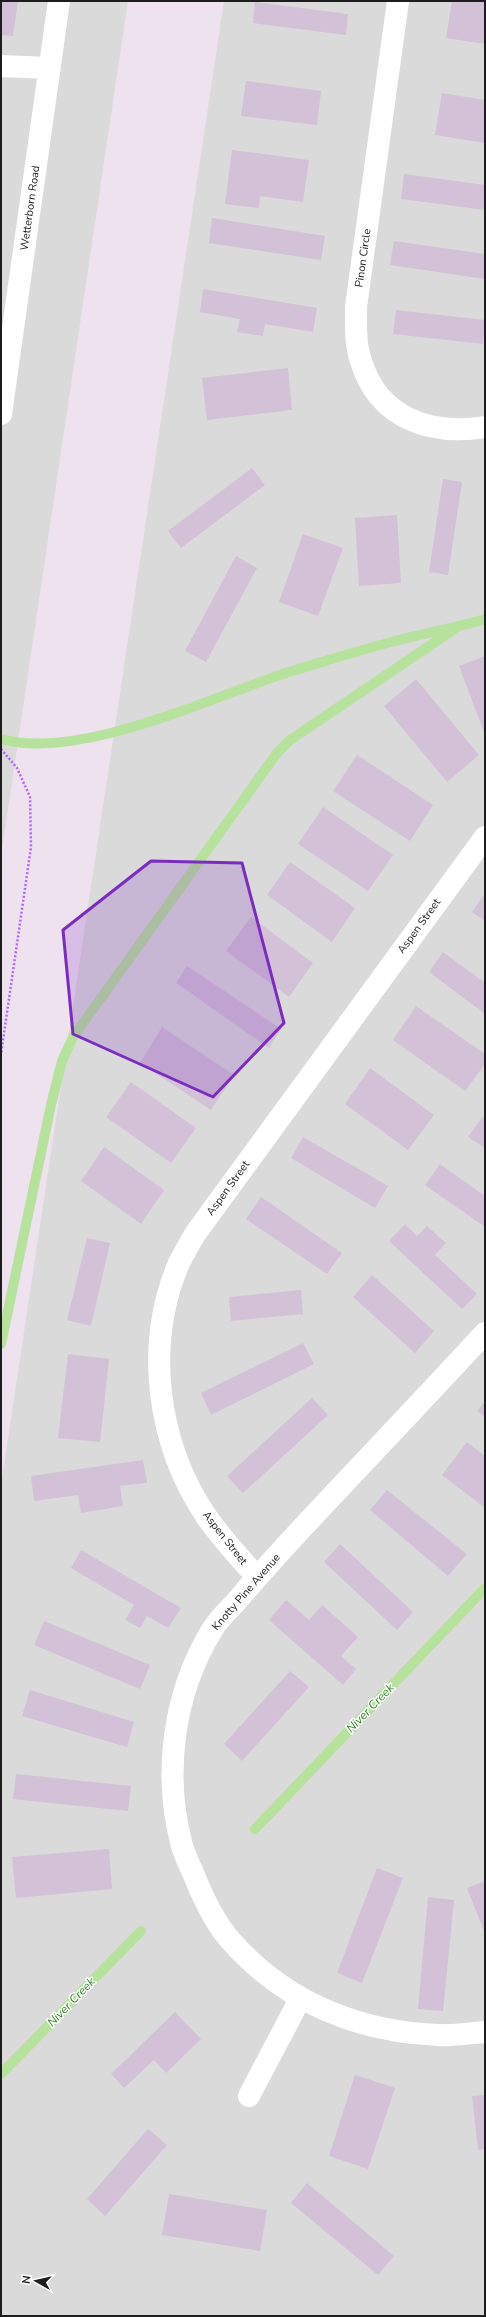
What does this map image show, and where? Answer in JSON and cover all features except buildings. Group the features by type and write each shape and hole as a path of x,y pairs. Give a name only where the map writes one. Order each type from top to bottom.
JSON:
{"street":[{"name":"Wetterborn Road","path":"1,414 6,356 60,1"},
{"name":"Pinon Circle","path":"398,1 356,307 357,345 361,362 372,387 383,401 403,416 430,428 448,430 485,427"},
{"path":"1,66 49,68"},
{"name":"Aspen Street","path":"257,1577 232,1550 206,1516 181,1472 167,1429 159,1384 161,1341 168,1298 179,1264 195,1234 485,837"},
{"name":"Knotty Pine Avenue","path":"485,1333 257,1577 213,1628 197,1659 180,1704 174,1741 172,1777 181,1843 207,1908 226,1936 245,1957 267,1976 300,1999 348,2019 413,2033 442,2035 485,2032"},
{"path":"249,2096 300,1999"}],"path":[{"path":"1,749 17,768 30,797 31,847 1,1054"}],"highlighted area":[{"path":"151,861 242,863 284,1023 213,1097 73,1034 63,930"}],"shaded area":[{"path":"1,1 128,1 1,856"},
{"path":"224,1 485,1 485,2316 1,2316 1,1485"}],"waterway":[{"path":"1,739 34,743 70,741 108,734 147,723 292,671 413,636 465,625 485,619"},
{"path":"1,1344 51,1105 62,1061 73,1037 277,753 290,740 459,626"},
{"name":"Niver Creek","path":"255,1829 485,1588"},
{"name":"Niver Creek","path":"1,2074 141,1931"}]}
